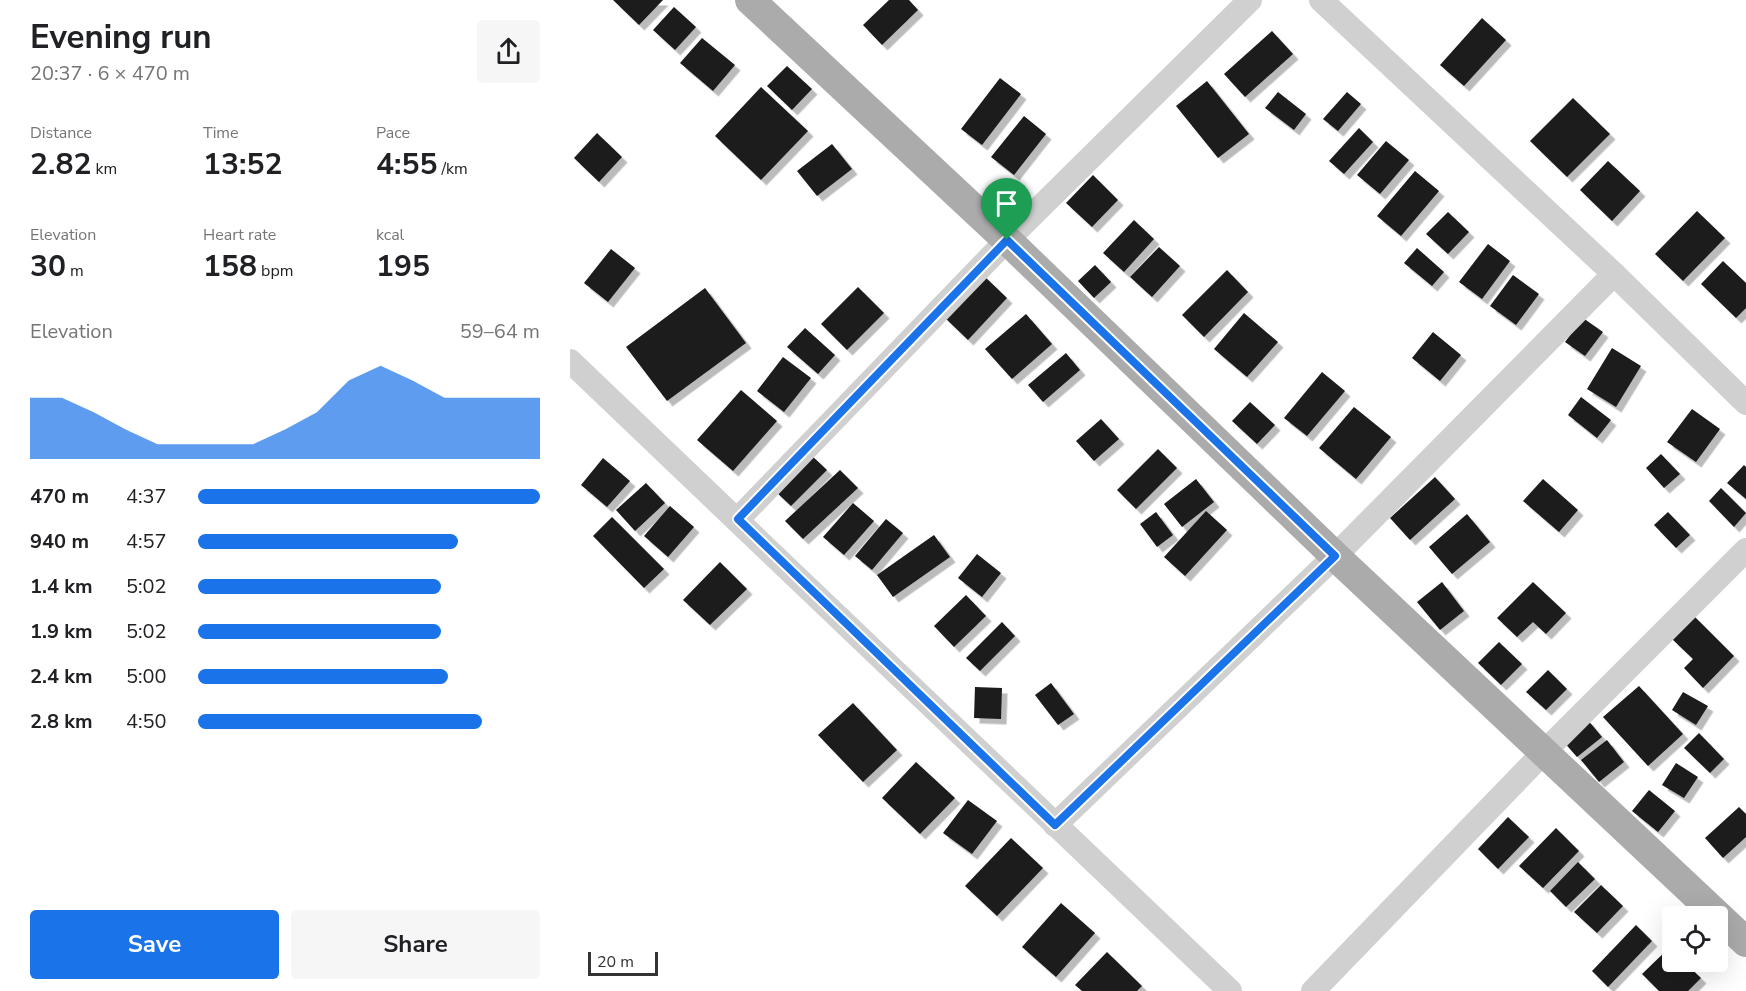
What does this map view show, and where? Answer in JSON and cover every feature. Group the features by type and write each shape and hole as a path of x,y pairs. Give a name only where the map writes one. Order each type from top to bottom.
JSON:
{"main road":[{"path":"750,0 1007,240 1335,556 1746,942"}],"street":[{"path":"738,519 1007,240 1250,0"},
{"path":"1321,0 1614,274 1746,403"},
{"path":"1055,825 1335,556 1614,274"},
{"path":"570,361 1230,991"},
{"path":"1313,991 1545,751 1746,550"}],"building":[{"path":"613,0 663,0 639,25"},
{"path":"889,0 909,0 918,10 882,45 863,25"},
{"path":"674,7 696,27 675,50 653,30"},
{"path":"1482,18 1506,40 1464,86 1440,65"},
{"path":"1272,31 1293,54 1245,97 1224,74"},
{"path":"702,38 735,65 713,91 680,63"},
{"path":"787,66 812,89 792,110 767,86"},
{"path":"1000,78 1021,94 982,145 961,129"},
{"path":"1207,81 1249,134 1218,158 1176,106"},
{"path":"761,87 808,131 761,180 715,136"},
{"path":"1278,92 1306,114 1294,130 1265,108"},
{"path":"1347,92 1361,104 1338,131 1323,119"},
{"path":"1573,98 1610,134 1567,177 1530,141"},
{"path":"1024,116 1046,134 1014,175 991,157"},
{"path":"1359,128 1373,142 1344,174 1329,161"},
{"path":"597,133 622,157 599,182 574,158"},
{"path":"1386,141 1409,160 1380,194 1357,175"},
{"path":"832,144 852,169 817,196 797,171"},
{"path":"1608,161 1640,191 1612,221 1580,190"},
{"path":"1415,171 1439,191 1401,236 1377,216"},
{"path":"1093,175 1118,200 1092,227 1066,203"},
{"path":"1697,211 1725,238 1683,281 1655,254"},
{"path":"1448,212 1469,232 1448,254 1426,234"},
{"path":"1134,220 1154,239 1124,272 1103,253"},
{"path":"1488,244 1510,261 1482,299 1459,282"},
{"path":"1159,247 1180,266 1152,297 1130,277"},
{"path":"1417,248 1444,272 1432,286 1404,263"},
{"path":"611,249 635,268 608,302 584,283"},
{"path":"1723,261 1746,283 1746,308 1736,318 1701,284"},
{"path":"1095,265 1111,282 1094,298 1078,281"},
{"path":"1227,270 1248,292 1204,337 1182,315"},
{"path":"982,274 1007,298 968,340 942,315"},
{"path":"1513,275 1539,294 1516,325 1490,306"},
{"path":"858,287 884,313 847,350 821,324"},
{"path":"705,288 746,343 667,401 626,347"},
{"path":"1244,313 1278,342 1247,377 1214,349"},
{"path":"1026,314 1052,344 1012,379 985,349"},
{"path":"1583,318 1603,332 1585,356 1565,342"},
{"path":"805,328 835,355 818,374 787,347"},
{"path":"1433,332 1461,355 1440,381 1412,358"},
{"path":"1612,348 1641,366 1616,407 1587,389"},
{"path":"1066,353 1080,370 1043,402 1028,385"},
{"path":"783,357 811,378 784,412 757,391"},
{"path":"1322,372 1345,391 1307,436 1284,418"},
{"path":"741,390 777,421 733,471 697,440"},
{"path":"1581,397 1611,420 1597,438 1568,415"},
{"path":"1250,402 1275,425 1257,444 1232,421"},
{"path":"1354,407 1391,437 1356,479 1319,448"},
{"path":"1692,409 1720,429 1696,462 1667,442"},
{"path":"1101,419 1119,439 1094,461 1076,441"},
{"path":"1158,449 1177,468 1136,509 1117,490"},
{"path":"810,454 827,470 791,506 774,490"},
{"path":"1661,454 1680,474 1664,488 1646,468"},
{"path":"603,458 630,481 607,507 581,485"},
{"path":"1744,465 1746,467 1746,499 1727,483"},
{"path":"840,470 858,488 803,539 785,521"},
{"path":"1435,477 1455,499 1410,540 1390,518"},
{"path":"1196,479 1214,502 1182,527 1164,504"},
{"path":"1543,479 1578,510 1559,532 1523,501"},
{"path":"646,483 665,503 635,531 616,510"},
{"path":"1721,488 1746,513 1734,527 1709,501"},
{"path":"853,503 874,521 844,555 823,537"},
{"path":"670,506 694,527 668,557 644,536"},
{"path":"1206,511 1227,530 1185,576 1164,557"},
{"path":"1156,512 1173,535 1157,547 1140,524"},
{"path":"1668,512 1690,535 1676,548 1654,525"},
{"path":"1467,514 1490,542 1452,574 1429,547"},
{"path":"612,517 664,569 644,588 593,536"},
{"path":"886,519 903,533 872,570 855,556"},
{"path":"934,535 950,557 893,597 877,575"},
{"path":"977,554 1001,573 982,597 958,578"},
{"path":"720,562 747,589 710,625 683,600"},
{"path":"1442,582 1464,611 1440,630 1417,602"},
{"path":"1533,582 1566,613 1546,634 1533,622 1517,637 1497,618"},
{"path":"966,595 986,616 954,647 934,626"},
{"path":"1694,616 1734,656 1703,688 1684,668 1693,659 1672,639"},
{"path":"1002,622 1015,636 980,671 966,658"},
{"path":"1499,642 1522,664 1501,685 1478,663"},
{"path":"1548,670 1567,689 1546,710 1526,692"},
{"path":"1051,683 1074,714 1058,725 1035,695"},
{"path":"1639,686 1683,734 1648,766 1603,717"},
{"path":"975,687 1002,688 1001,719 974,718"},
{"path":"1683,692 1708,706 1696,725 1672,710"},
{"path":"853,703 897,750 863,782 818,735"},
{"path":"1587,719 1602,737 1577,757 1562,740"},
{"path":"1699,733 1724,759 1710,773 1684,748"},
{"path":"1607,740 1624,762 1599,782 1581,760"},
{"path":"916,762 955,798 920,834 882,798"},
{"path":"1676,763 1698,777 1684,798 1662,785"},
{"path":"1649,790 1675,811 1658,832 1632,811"},
{"path":"968,800 997,821 972,854 943,833"},
{"path":"1739,807 1746,814 1746,837 1723,858 1705,838"},
{"path":"1508,817 1529,837 1498,869 1478,849"},
{"path":"1556,828 1579,851 1543,888 1519,866"},
{"path":"1011,838 1043,868 997,916 965,886"},
{"path":"1578,862 1595,879 1566,907 1550,891"},
{"path":"1601,885 1623,906 1597,933 1574,912"},
{"path":"1061,903 1095,933 1056,977 1022,947"},
{"path":"1636,925 1652,941 1608,987 1592,971"},
{"path":"1107,952 1142,986 1137,991 1082,991 1075,985"},
{"path":"1662,955 1662,972 1695,972 1701,978 1688,991 1659,991 1642,974"}],"route":[{"path":"1007,240 1335,556 1055,825 738,519 1007,240"}]}
